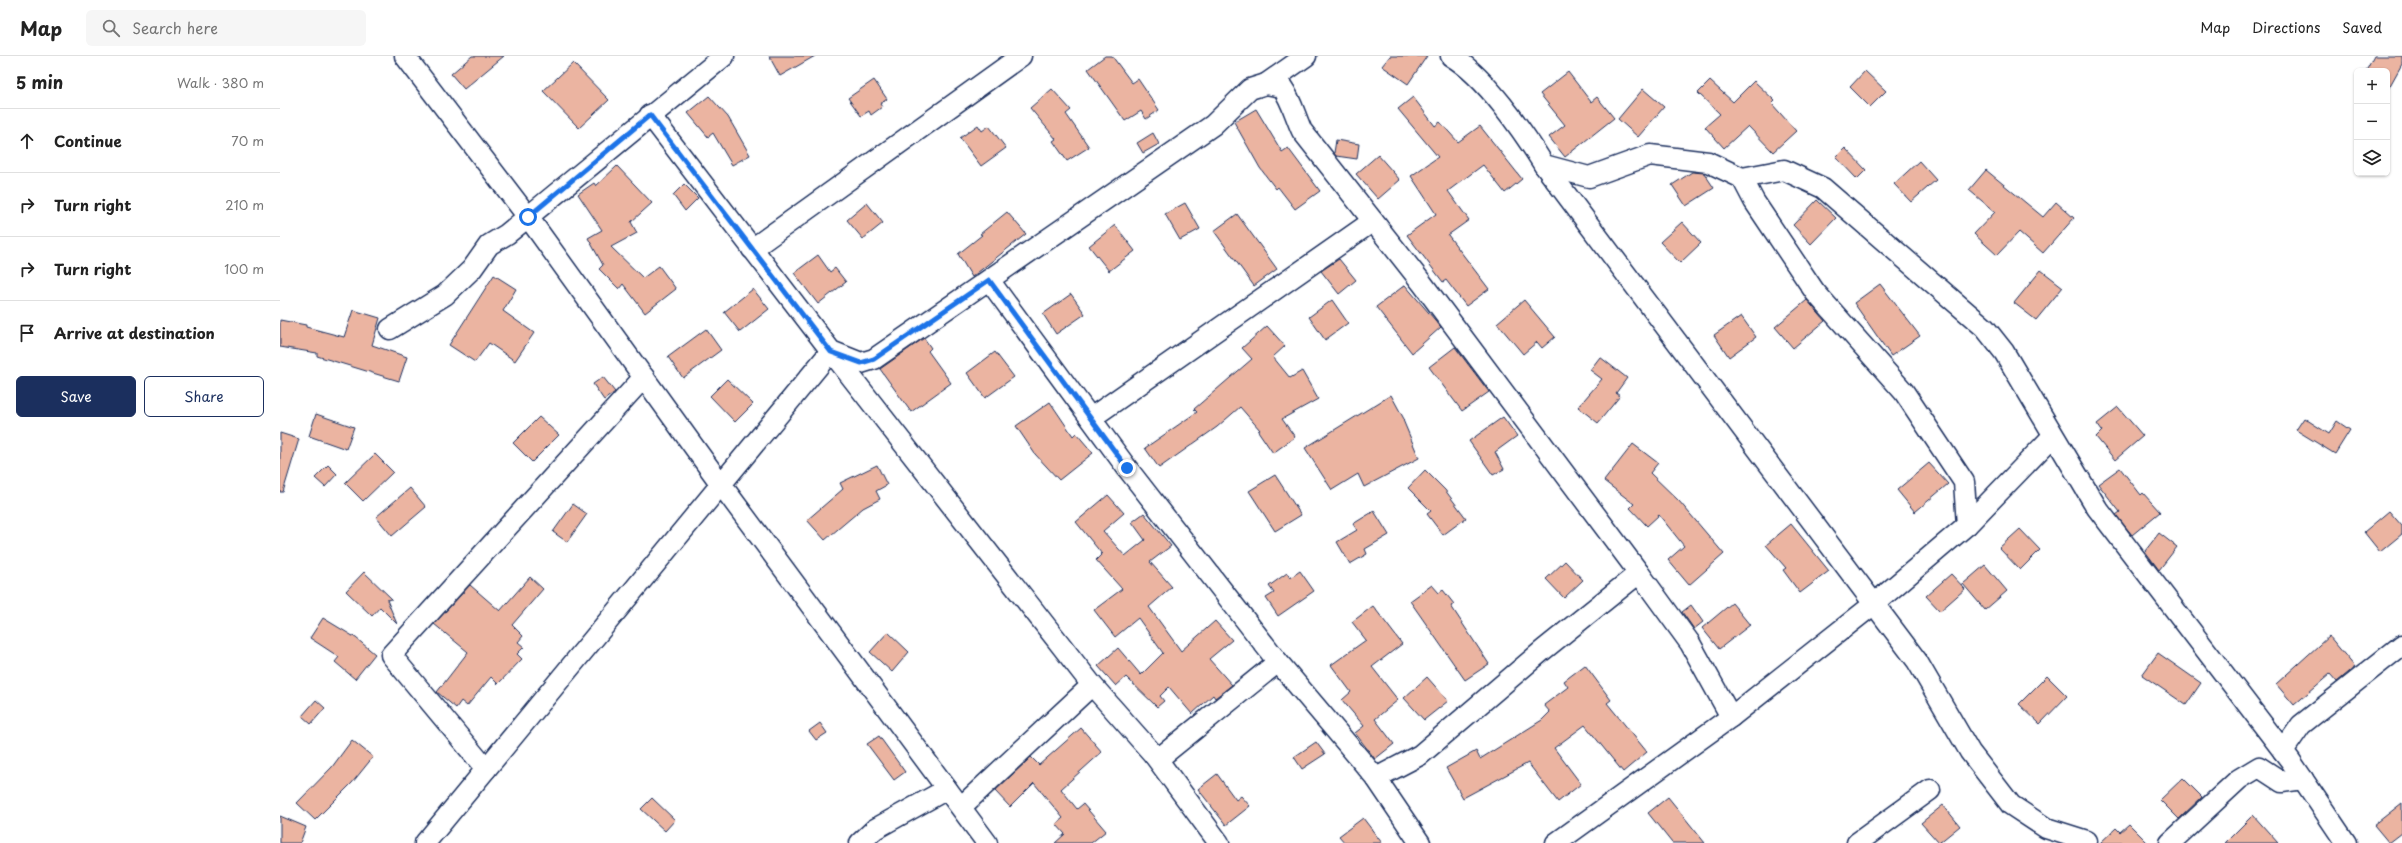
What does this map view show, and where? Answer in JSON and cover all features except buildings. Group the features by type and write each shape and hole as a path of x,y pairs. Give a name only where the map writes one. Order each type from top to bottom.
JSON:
{"street":[{"path":"405,56 528,217 720,483 987,843"},
{"path":"390,329 445,295 472,269 489,245 528,217 650,115 724,56"},
{"path":"752,249 1021,56"},
{"path":"831,352 861,363 874,359 1213,125 1250,89 1266,84 1303,59 1322,56"},
{"path":"1457,58 1478,78 1531,144 1544,165 1917,661 1970,752 2011,805 2046,828 2087,840"},
{"path":"1266,84 1282,88 1291,99 1294,114 1302,130 1422,283 1690,643 1731,717"},
{"path":"650,115 831,352 1092,685 1154,755 1219,843"},
{"path":"1544,165 1589,177 1650,155 1708,162 1742,178 1784,170 1823,188 1985,328 2004,352 2097,508 2283,751 2346,843"},
{"path":"1742,178 1754,201 1815,292 1904,392 1964,482 1967,525"},
{"path":"1090,418 1373,221"},
{"path":"989,280 1090,418 1278,662 1376,778 1420,843"},
{"path":"425,843 720,483 831,352"},
{"path":"486,769 391,655 644,377"},
{"path":"1556,843 1731,717 1874,604 1967,525 2053,436"},
{"path":"1376,778 1420,755 1542,651 1639,573"},
{"path":"2283,751 2301,726 2402,645"},
{"path":"1154,755 1163,755 1278,662"},
{"path":"961,807 1092,685"},
{"path":"2170,843 2239,779 2259,767 2282,782 2303,779"},
{"path":"860,843 875,829 947,789"},
{"path":"1857,843 1930,790"}],"route":[{"path":"528,217 650,115 831,352 861,363 874,359 989,280 1127,468"}]}
